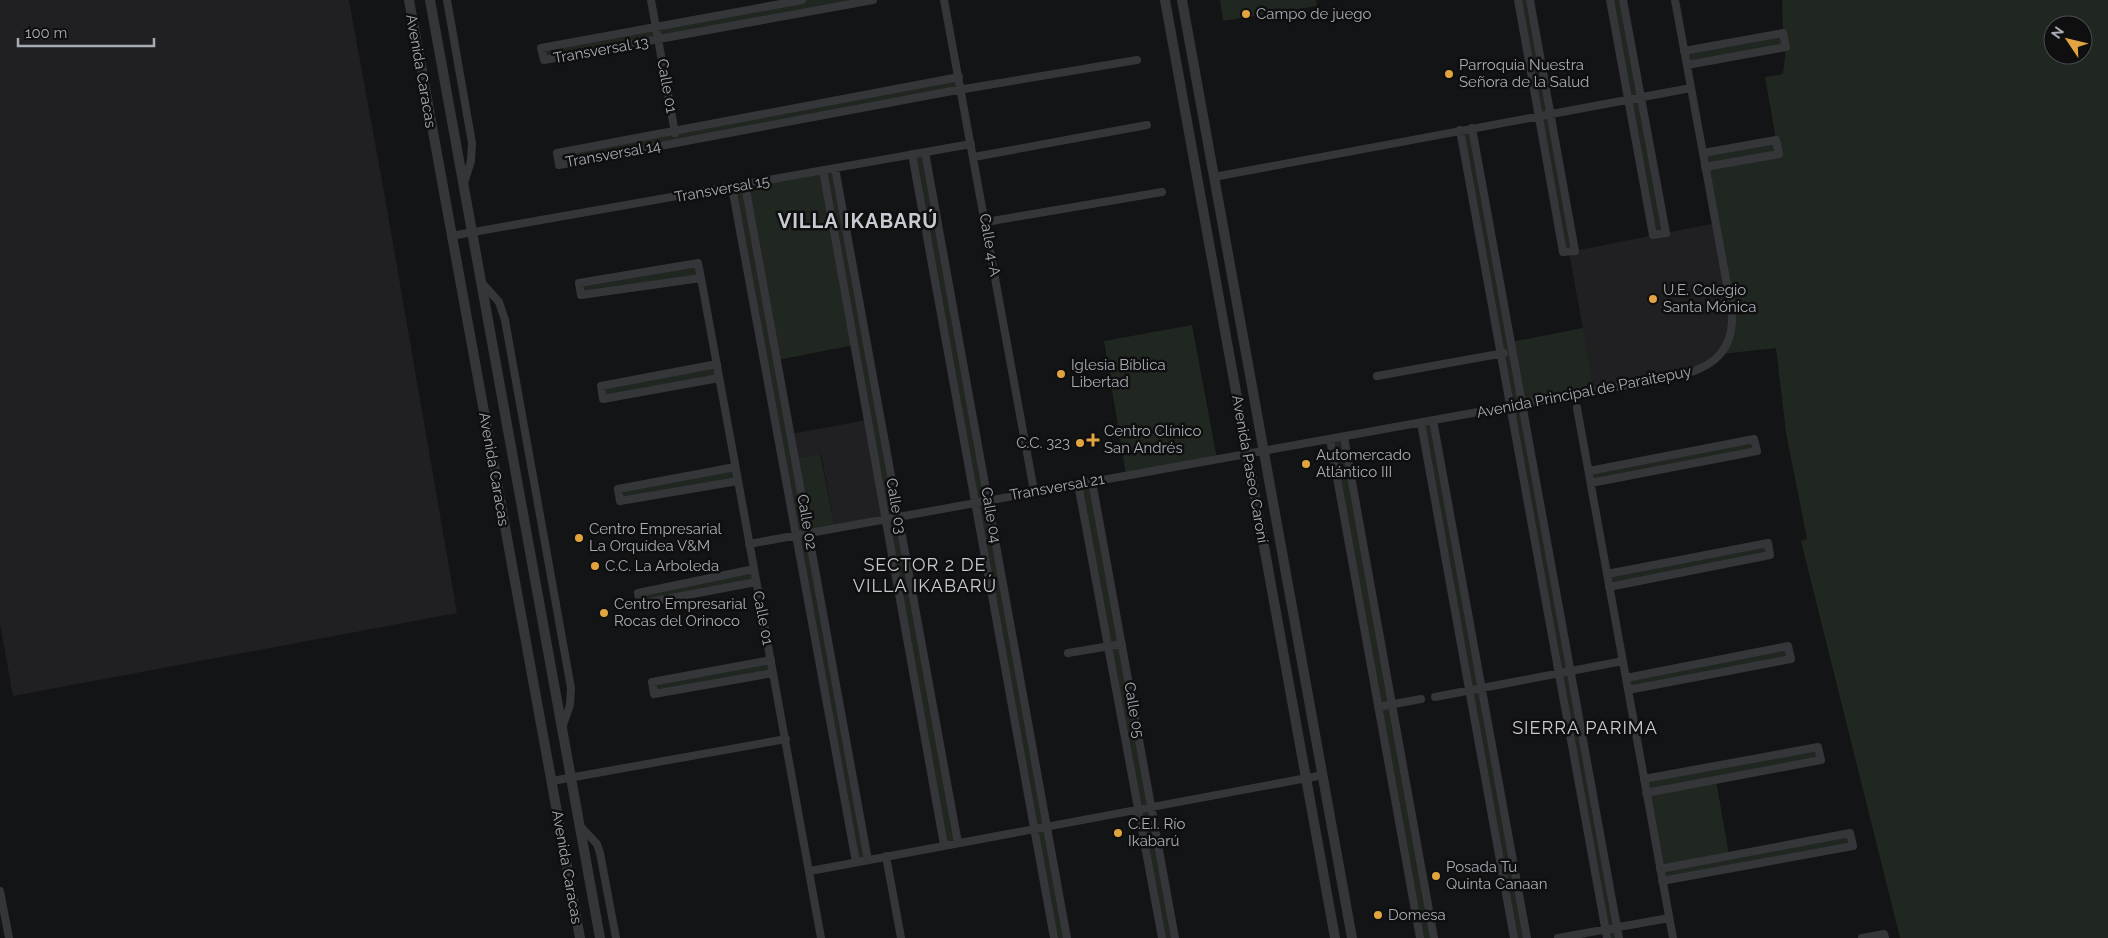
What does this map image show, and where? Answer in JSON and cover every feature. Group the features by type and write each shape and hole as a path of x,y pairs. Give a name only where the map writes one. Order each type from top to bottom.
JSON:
{"street":[{"name":"Avenida Caracas","path":"409,0 580,938"},
{"name":"Avenida Caracas","path":"430,0 600,938"},
{"name":"Avenida Caracas","path":"447,0 472,142 471,161 464,185"},
{"name":"Calle 01","path":"651,0 676,143"},
{"name":"Transversal 13","path":"798,1 541,48 542,54 544,60 873,0"},
{"name":"Calle 4-A","path":"944,0 1034,491"},
{"name":"Avenida Paseo Caroní","path":"1165,0 1335,938"},
{"name":"Avenida Paseo Caroní","path":"1182,0 1352,938"},
{"path":"1518,0 1563,252 1575,251 1530,0"},
{"path":"1610,0 1653,235 1666,233 1623,0"},
{"name":"Avenida Principal de Paraitepuy","path":"1264,451 1691,373 1709,366 1721,354 1731,329 1732,312 1675,0"},
{"path":"796,14 798,1"},
{"path":"728,14 729,26"},
{"path":"1684,51 1783,33 1786,47 1687,65"},
{"name":"Transversal 14","path":"959,77 557,152 559,165 887,103 1136,60"},
{"path":"1214,177 1691,88"},
{"path":"885,91 887,103"},
{"path":"817,104 818,116"},
{"path":"759,115 761,127"},
{"path":"974,157 1147,125"},
{"path":"1472,128 1619,938"},
{"path":"1460,130 1606,934"},
{"path":"1703,153 1776,140 1779,154 1706,167"},
{"name":"Transversal 15","path":"451,236 971,144"},
{"name":"Calle 04","path":"924,152 1067,938"},
{"name":"Calle 04","path":"912,154 1054,938"},
{"name":"Calle 03","path":"835,168 958,843"},
{"name":"Calle 03","path":"823,170 944,846"},
{"name":"Calle 02","path":"745,185 868,860"},
{"name":"Calle 02","path":"732,187 856,862"},
{"path":"986,222 1162,192"},
{"path":"744,250 757,247"},
{"name":"Calle 01","path":"701,278 581,295 579,282 698,263 701,278 704,298 736,467 756,582 786,739 821,938"},
{"path":"1485,267 1497,264"},
{"name":"Avenida Caracas","path":"481,283 499,302 503,310 516,374 571,688 570,705 562,728"},
{"path":"943,329 956,326"},
{"path":"854,344 867,342"},
{"path":"1377,376 1513,352"},
{"path":"764,363 777,360"},
{"path":"717,364 601,386 603,399 719,378"},
{"path":"1577,408 1673,938"},
{"path":"1433,420 1527,938"},
{"path":"1421,423 1514,938"},
{"path":"1344,437 1434,938"},
{"path":"1330,439 1420,938"},
{"path":"1589,471 1754,439 1757,451 1591,483"},
{"name":"Transversal 21","path":"750,544 1034,491 1264,451"},
{"path":"736,467 618,489 620,501 738,481"},
{"name":"Calle 05","path":"1092,481 1175,938"},
{"name":"Calle 05","path":"1078,484 1162,938"},
{"path":"1535,541 1547,538"},
{"path":"1607,574 1768,543 1770,556 1609,586"},
{"path":"1444,552 1456,549"},
{"path":"1354,570 1367,567"},
{"path":"754,569 638,593 640,604 756,582"},
{"path":"806,588 818,586"},
{"path":"1068,653 1122,644"},
{"path":"1626,678 1788,646 1790,659 1628,690"},
{"path":"771,660 652,682 654,694 773,673"},
{"path":"1435,697 1623,662"},
{"path":"1004,666 1018,664"},
{"path":"914,683 927,680"},
{"path":"826,699 838,697"},
{"path":"1378,707 1421,699"},
{"path":"552,781 786,739"},
{"path":"1644,779 1818,747 1821,760 1646,792"},
{"path":"1020,756 1034,754"},
{"path":"810,871 1323,775"},
{"path":"1581,795 1593,793"},
{"path":"937,807 950,805"},
{"path":"1492,814 1504,812"},
{"name":"Avenida Caracas","path":"580,825 596,844 600,853 616,938"},
{"path":"851,833 863,830"},
{"path":"1660,869 1850,833 1853,846 1662,881"},
{"path":"1402,836 1415,834"},
{"path":"886,856 900,938"},
{"path":"0,891 9,938"},
{"path":"1558,938 1606,934 1617,928 1669,918"},
{"path":"1862,938 1884,934 1885,938"}],"shaded area":[{"path":"0,0 349,0 457,613 13,696 0,624"},
{"path":"802,0 872,0 544,60 541,48"},
{"name":"Campo de juego","path":"1220,0 1316,0 1317,6 1223,21"},
{"path":"1518,0 1530,0 1575,251 1563,252"},
{"path":"1610,0 1623,0 1666,233 1653,235"},
{"path":"1782,0 2108,0 2108,938 1900,938 1801,541 1807,539 1786,433 1776,348 1721,354 1731,329 1703,153 1776,140 1765,77 1783,74 1786,47 1687,65 1684,51 1783,33"},
{"path":"959,77 961,89 559,165 557,153"},
{"path":"1472,128 1511,342 1583,328 1594,391 1523,404 1619,938 1607,938 1460,130"},
{"path":"924,152 1067,938 1054,938 912,154"},
{"path":"836,168 957,843 944,845 854,345 778,360 795,458 820,454 835,528 809,533 868,860 856,862 732,187"},
{"name":"U.E. Colegio Santa Mónica","path":"1716,223 1732,312 1729,339 1709,365 1594,391 1569,252"},
{"path":"698,263 700,276 581,295 579,283"},
{"path":"1192,325 1217,459 1126,475 1104,341"},
{"path":"716,365 719,378 603,399 601,386"},
{"path":"867,420 884,519 835,528 821,454 795,458 791,434"},
{"path":"1433,421 1527,938 1514,938 1421,423"},
{"path":"1344,437 1434,938 1420,938 1330,439"},
{"path":"1754,439 1757,451 1591,483 1589,471"},
{"path":"735,467 737,481 620,501 618,489"},
{"path":"1092,481 1175,938 1162,938 1078,484"},
{"path":"1768,543 1770,555 1609,587 1607,574"},
{"path":"754,570 756,582 640,604 638,593"},
{"path":"1788,646 1791,659 1628,690 1626,678"},
{"path":"771,661 773,674 654,694 652,682"},
{"path":"1818,747 1821,760 1716,780 1729,855 1850,833 1853,846 1662,881 1644,779"}],"place":[{"name":"Campo de juego","path":"1246,14"},
{"name":"Parroquia Nuestra Señora de la Salud","path":"1449,74"},
{"name":"U.E. Colegio Santa Mónica","path":"1653,299"},
{"name":"Iglesia Bíblica Libertad","path":"1061,374"},
{"name":"Centro Clínico San Andrés","path":"1093,440"},
{"name":"C.C. 323","path":"1080,443"},
{"name":"Automercado Atlántico III","path":"1306,464"},
{"name":"Centro Empresarial La Orquídea V&M","path":"579,538"},
{"name":"C.C. La Arboleda","path":"595,566"},
{"name":"Centro Empresarial Rocas del Orinoco","path":"604,613"},
{"name":"C.E.I. Río Ikabarú","path":"1118,833"},
{"name":"Posada Tu Quinta Canaan","path":"1436,876"},
{"name":"Domesa","path":"1378,915"}],"district":[{"name":"VILLA IKABARÚ","path":"858,221"},
{"name":"SECTOR 2 DE VILLA IKABARÚ","path":"925,574"},
{"name":"SIERRA PARIMA","path":"1585,727"}]}
